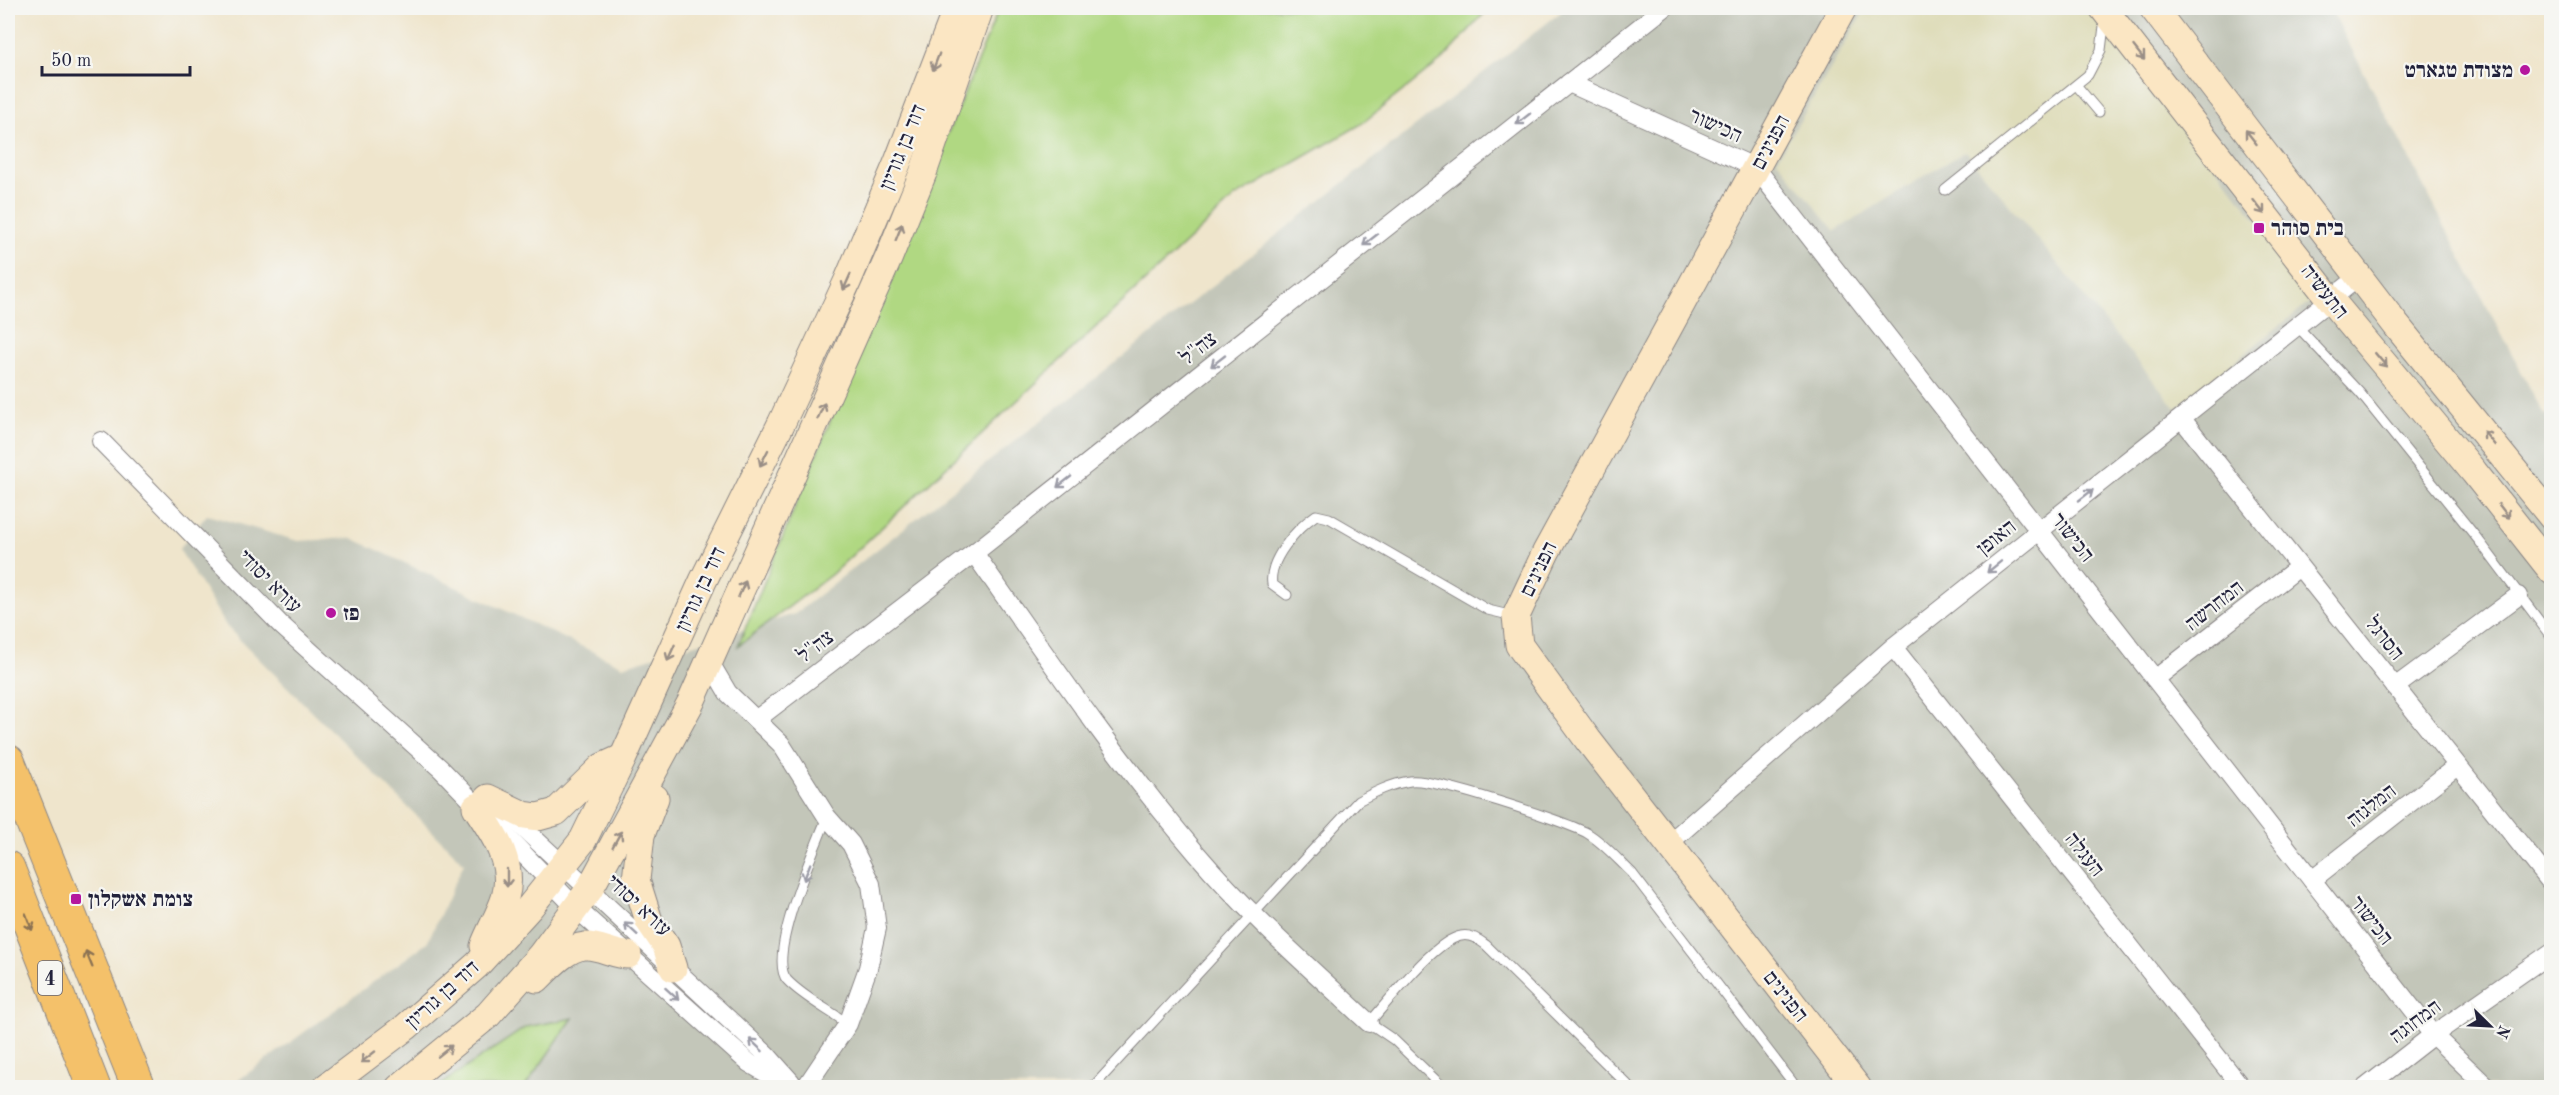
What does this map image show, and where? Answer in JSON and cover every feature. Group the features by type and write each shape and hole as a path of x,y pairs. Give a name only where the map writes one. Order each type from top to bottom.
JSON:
{"highway":[{"name":"4","path":"8,761 111,1013 138,1088"},
{"name":"4","path":"8,868 94,1088"},
{"path":"111,1013 136,1037 159,1088"}],"main road":[{"name":"דוד בן גוריון","path":"325,1088 406,1027 477,965 583,840 623,758 703,580 782,424 848,280 897,164 957,8"},
{"name":"דוד בן גוריון","path":"399,1088 488,1015 541,955 583,899 667,748 723,632 889,257 923,172 980,8"},
{"name":"הפנינים","path":"1843,8 1546,552 1516,616 1519,645 1668,844 1858,1088"},
{"name":"התעשיה","path":"2153,8 2360,276 2552,517"},
{"name":"התעשיה","path":"2104,9 2330,299 2474,472 2552,571"},
{"path":"667,748 658,790 641,835 636,880 649,921 666,946 673,968"},
{"path":"482,802 538,817 556,812 602,767 623,758"},
{"path":"477,965 508,886 507,867 482,802"},
{"path":"488,1015 517,999 567,953 586,946 618,955 628,955"}],"street":[{"name":"צה\"ל","path":"756,719 974,553 1664,8"},
{"name":"הכישור","path":"1569,83 1756,168 2433,1035 2488,1088"},
{"name":"האופן","path":"1668,844 1893,648 2360,276"},
{"name":"הסרגל","path":"2182,419 2552,884"},
{"name":"עזרא יסודי","path":"101,441 281,625 482,802 557,873 583,899 628,955 749,1063 791,1088"},
{"path":"974,553 1082,706 1196,853 1252,915 1369,1023"},
{"name":"המחרשה","path":"2155,679 2300,567"},
{"path":"2395,687 2518,596"},
{"path":"723,632 712,666 728,693 781,744 828,817 851,844 871,884 877,928 868,968 848,1024 805,1088"},
{"name":"העגלה","path":"1893,648 2242,1088"},
{"name":"המלגזה","path":"2312,880 2457,766"},
{"name":"עזרא יסודי","path":"583,899 673,968 766,1054 796,1088"},
{"name":"המחוגה","path":"2365,1088 2433,1035 2552,952"}],"lane":[{"path":"1946,190 2088,75 2102,50 2104,9"},
{"path":"2077,86 2099,112"},
{"path":"2297,326 2360,393 2480,542 2518,596 2552,638"},
{"path":"1287,596 1272,584 1270,574 1275,562 1305,523 1316,515 1329,518 1488,610 1516,616"},
{"path":"1092,1088 1358,801 1382,789 1412,780 1440,785 1562,822 1588,834 1632,873 1797,1088"},
{"path":"828,817 792,911 780,960 786,979 848,1024"},
{"path":"1444,1088 1394,1040 1369,1023 1421,964 1446,940 1462,935 1475,937 1486,945 1631,1088"}],"shaded area":[{"path":"1566,8 1866,8 1777,160 1835,231 1965,151 2176,408 2317,296 2090,8 2330,8 2544,415 2551,412 2551,1087 229,1087 427,943 464,863 227,627 179,549 207,515 298,541 352,538 623,666 795,614"},
{"path":"1866,8 2090,8 2317,296 2176,408 1965,151 1835,231 1777,160"}],"green space":[{"path":"999,8 1489,8 1443,59 1360,125 1235,197 832,574 738,646"},
{"path":"573,1018 525,1087 437,1087 526,1027"}],"place":[{"name":"מצודת טגארט","path":"2525,70"},
{"name":"בית סוהר","path":"2259,228"},
{"name":"פז","path":"331,613"},
{"name":"צומת אשקלון","path":"76,899"}]}
